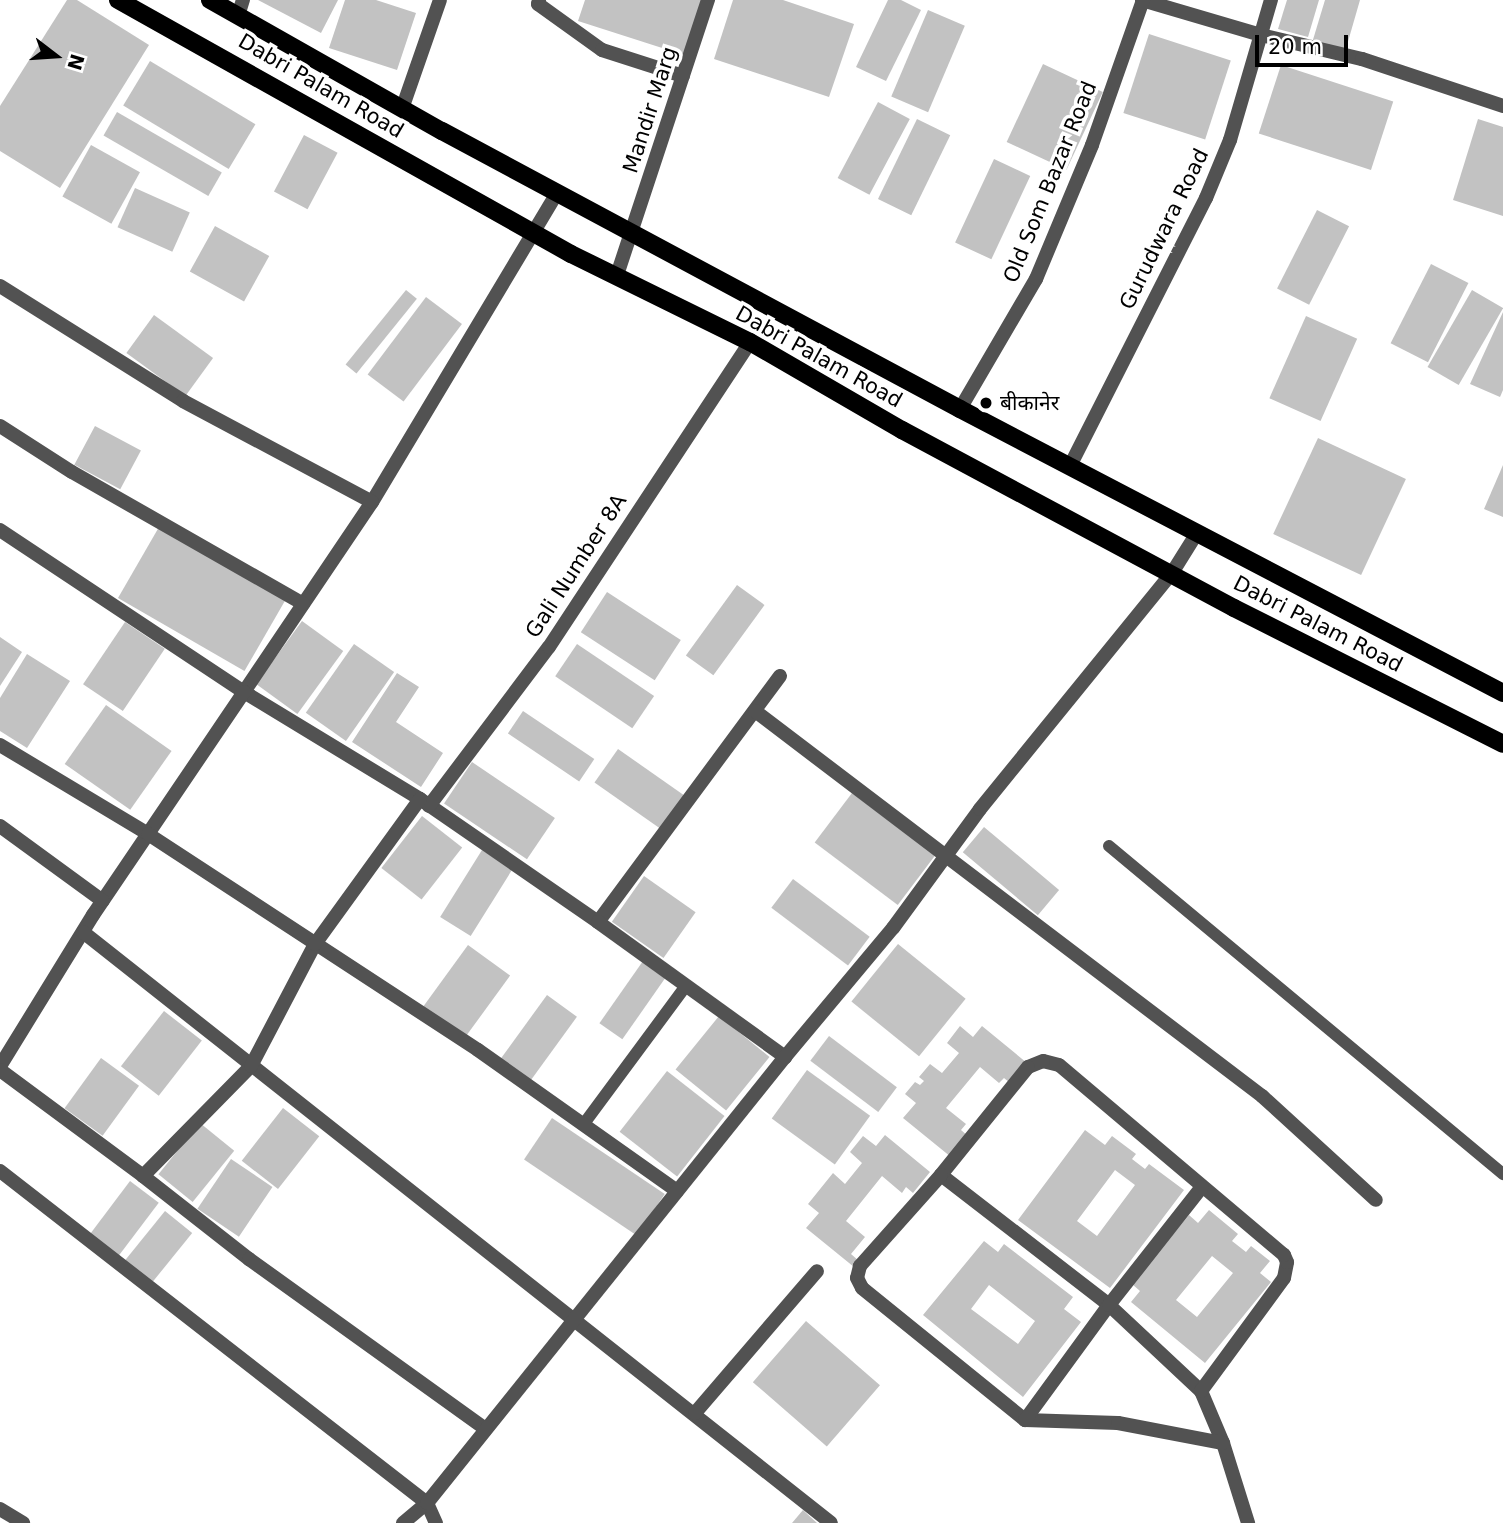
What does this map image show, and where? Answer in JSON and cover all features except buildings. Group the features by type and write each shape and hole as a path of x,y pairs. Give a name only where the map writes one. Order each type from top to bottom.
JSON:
{"main road":[{"name":"Dabri Palam Road","path":"118,0 535,233 750,342 902,430 1234,608 1503,744"},
{"name":"Dabri Palam Road","path":"210,0 240,8 402,109 960,409 1503,693"}],"street":[{"path":"402,109 440,0"},
{"path":"539,0 538,4 602,50 683,76"},
{"name":"Mandir Marg","path":"618,275 708,0"},
{"path":"1142,0 1261,35 1362,59 1503,106"},
{"name":"Old Som Bazar Road","path":"960,409 1036,279 1092,145 1142,0"},
{"name":"Gurudwara Road","path":"1070,466 1206,198 1230,140 1271,0"},
{"path":"484,1428 249,1259 0,1068 103,901 372,502 557,193"},
{"path":"0,286 183,401 372,502"},
{"name":"Gali Number 8A","path":"143,1176 251,1066 314,944 549,647 750,342"},
{"path":"0,426 72,472 303,604"},
{"path":"0,530 244,692 425,803 598,922 785,1057"},
{"path":"403,1523 427,1503 484,1428 785,1057 893,929 944,856 1172,573 1197,533"},
{"path":"598,922 780,676"},
{"path":"755,711 1262,1096 1376,1200"},
{"path":"0,745 148,834 478,1051 677,1191"},
{"path":"0,826 103,901"},
{"path":"83,932 831,1523"},
{"path":"1201,1391 1284,1278 1287,1262 1284,1255 1059,1065 1043,1061 1028,1067 941,1175 860,1266 857,1278 862,1288 1025,1420 1118,1423 1223,1443"},
{"path":"0,1171 427,1503 436,1523"},
{"path":"941,1175 1109,1305 1201,1391 1223,1443 1248,1523"},
{"path":"1025,1420 1109,1305 1202,1187"},
{"path":"695,1413 817,1271"},
{"path":"0,1509 23,1523"}],"lane":[{"path":"1109,846 1503,1174"},
{"path":"583,1125 686,986"}],"place":[{"name":"बीकानेर","path":"986,403"}]}
